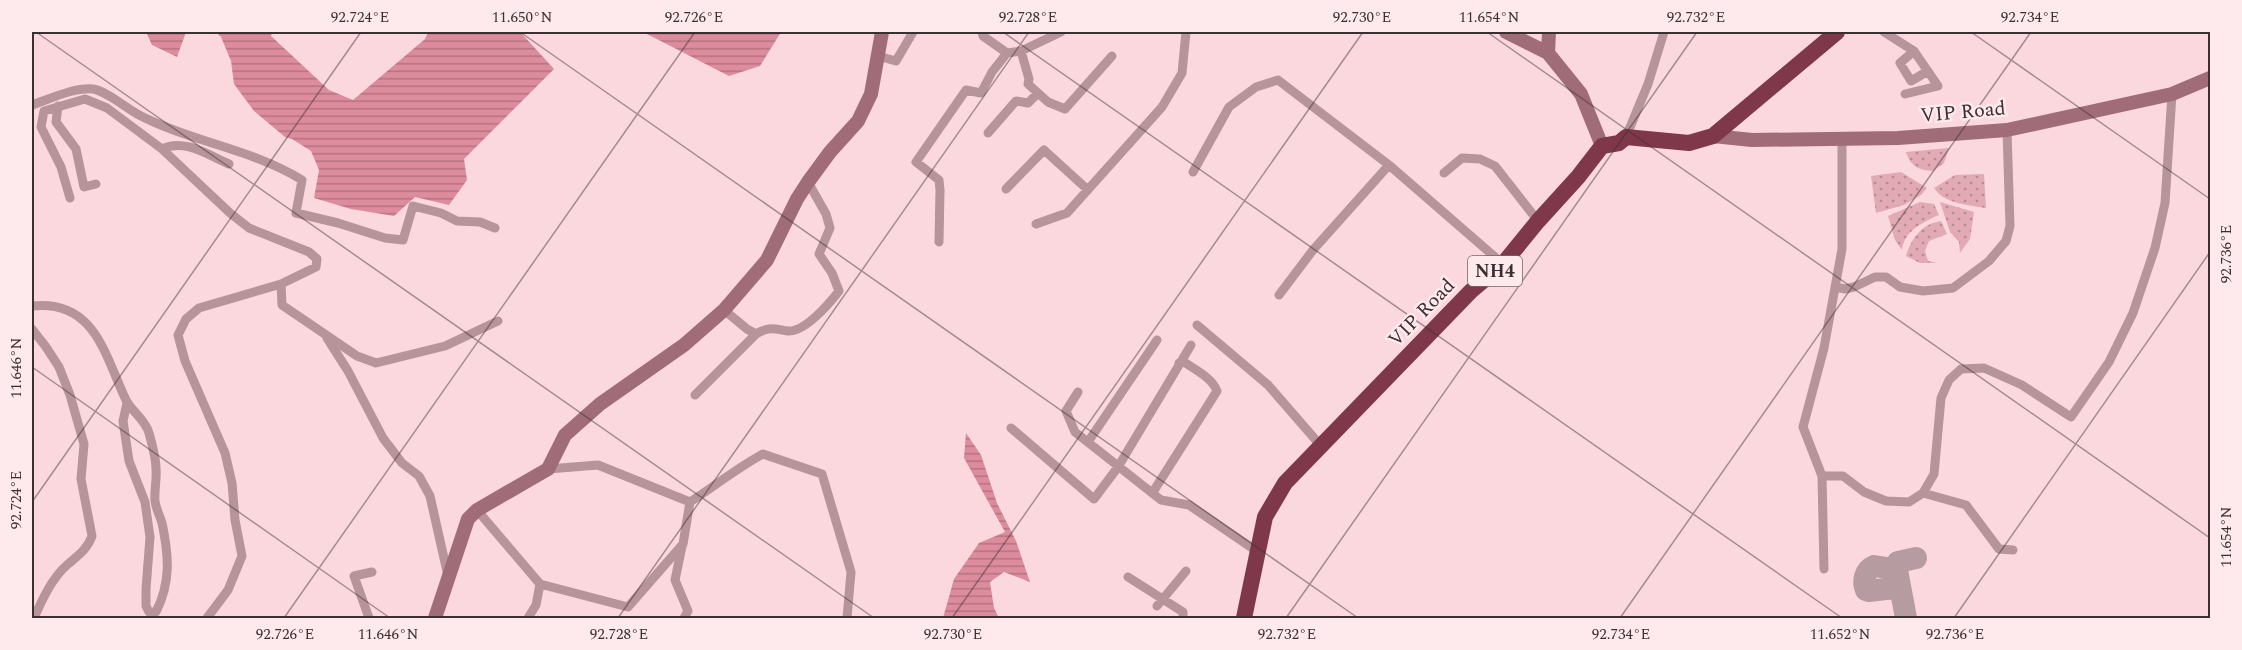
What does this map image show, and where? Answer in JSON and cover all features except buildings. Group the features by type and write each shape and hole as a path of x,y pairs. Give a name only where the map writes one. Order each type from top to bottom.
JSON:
{"highway":[{"name":"VIP Road","path":"1244,618 1265,517 1285,483 1471,291 1503,264 1602,146 1619,143 1626,137 1689,143 1713,136 1837,32"}],"street":[{"path":"548,469 565,435 600,404 684,345 724,310 767,260 808,182 830,152 858,121 871,94 882,32"},
{"path":"878,56 896,61 913,32"},
{"path":"981,32 983,36 1007,52 1021,51 1061,32"},
{"path":"1036,224 1067,213 1162,107 1182,73 1186,32"},
{"path":"1506,32 1548,53 1581,94 1602,146"},
{"path":"1548,53 1549,32"},
{"path":"1626,137 1648,84 1664,32"},
{"path":"1884,32 1914,51 1938,87 1905,94"},
{"path":"1021,51 1029,79 1028,84 1048,102 1065,109 1112,57"},
{"path":"1914,51 1900,63 1911,81 1928,71"},
{"path":"939,242 939,180 916,162 966,90 981,93 992,72 1007,52"},
{"name":"VIP Road","path":"1713,136 1752,140 1898,138 2007,130 2172,94 2211,78"},
{"path":"1193,172 1229,107 1256,87 1278,80 1389,165 1503,264"},
{"path":"32,105 83,89 96,89 138,115 171,130 224,146 302,180 296,213 385,238 403,240 413,206 441,213 457,221 480,222 495,228"},
{"path":"988,134 1016,101 1028,103 1038,93"},
{"path":"1822,476 1843,476 1864,492 1886,501 1910,502 1923,493 1934,474 1941,398 1949,380 1961,369 1983,368 2022,385 2071,417 2109,362 2133,313 2155,248 2165,203 2172,94"},
{"path":"70,198 61,167 41,127 44,111 86,99 107,108 162,149 249,228 309,252 317,259 316,267 281,284 199,308 186,319 178,335 185,361 225,453 232,483 234,520 242,556 228,590 207,618"},
{"path":"58,106 56,122 76,149 84,187 96,184"},
{"path":"1835,287 1845,289 1875,277 1886,277 1900,286 1923,291 1953,288 1989,261 2006,241 2010,226 2007,130"},
{"path":"1824,569 1822,476 1803,427 1824,348 1842,249 1842,139"},
{"path":"162,149 170,144 185,145 229,164"},
{"path":"1006,189 1044,150 1088,190"},
{"path":"1444,173 1462,158 1480,159 1495,166 1538,221"},
{"path":"1279,295 1313,250 1389,165"},
{"path":"695,395 756,333 765,329 779,328 788,331 800,329 830,303 838,291 832,273 819,254 830,228 826,214 808,182"},
{"path":"281,284 282,305 327,338 357,356 376,363 445,346 498,321"},
{"path":"32,306 66,309 84,321 103,345 127,403 139,415 149,432 156,468 150,501 146,606 149,612 156,612 168,581 162,524 150,501 129,460 123,421 127,403"},
{"path":"724,310 747,329 756,333"},
{"path":"1197,325 1268,385 1321,446"},
{"path":"32,329 59,367 70,395 84,444 81,479 92,536 78,558 67,565 58,576 34,618"},
{"path":"327,338 348,371 383,438 402,463 419,476 430,496 448,579"},
{"path":"1088,442 1157,340"},
{"path":"1011,428 1094,499 1118,466 1191,345"},
{"path":"1153,492 1216,391 1214,384 1204,376 1184,362 1179,363"},
{"path":"1078,392 1066,411 1076,432 1161,500 1189,505 1258,552"},
{"path":"684,618 687,611 675,580 690,502 742,465 763,454 822,474 851,572 847,618"},
{"path":"435,618 468,519 477,510 548,469 598,465 690,502"},
{"path":"1923,493 1966,504 1999,549 2013,550"},
{"path":"477,510 540,584 628,607 683,544"},
{"path":"1160,603 1186,571"},
{"path":"369,618 354,576 372,572"},
{"path":"1128,577 1160,603 1183,612 1183,618"},
{"path":"528,618 536,605 540,584"}],"shaded area":[{"path":"146,32 186,32 177,57 152,45"},
{"path":"216,32 272,32 271,36 329,90 353,100 425,39 428,32 523,32 522,34 554,69 464,159 467,180 449,205 415,197 394,216 351,209 314,198 319,170 311,151 285,137 254,111 234,84 231,61 221,37"},
{"path":"643,32 781,32 760,66 729,76"},
{"path":"1949,148 1944,163 1933,171 1916,167 1906,152"},
{"path":"1901,172 1927,188 1921,195 1904,205 1876,213 1871,176"},
{"path":"1984,174 1986,208 1950,201 1934,188 1955,175"},
{"path":"1920,202 1934,204 1939,215 1910,232 1902,250 1895,240 1888,216"},
{"path":"1940,202 1974,212 1970,239 1960,253 1959,242 1950,232"},
{"path":"1941,221 1947,234 1929,241 1925,251 1928,261 1937,263 1920,263 1906,256 1918,233 1928,225"},
{"path":"966,433 981,455 997,503 1016,541 1030,582 1004,572 990,582 994,608 999,618 943,618 954,579 979,543 1005,532 964,458"}],"taxiway":[{"path":"1906,618 1897,570 1898,562 1916,558"},
{"path":"1898,577 1887,568 1874,566 1866,573 1865,587 1869,591 1894,588 1901,593"}]}
